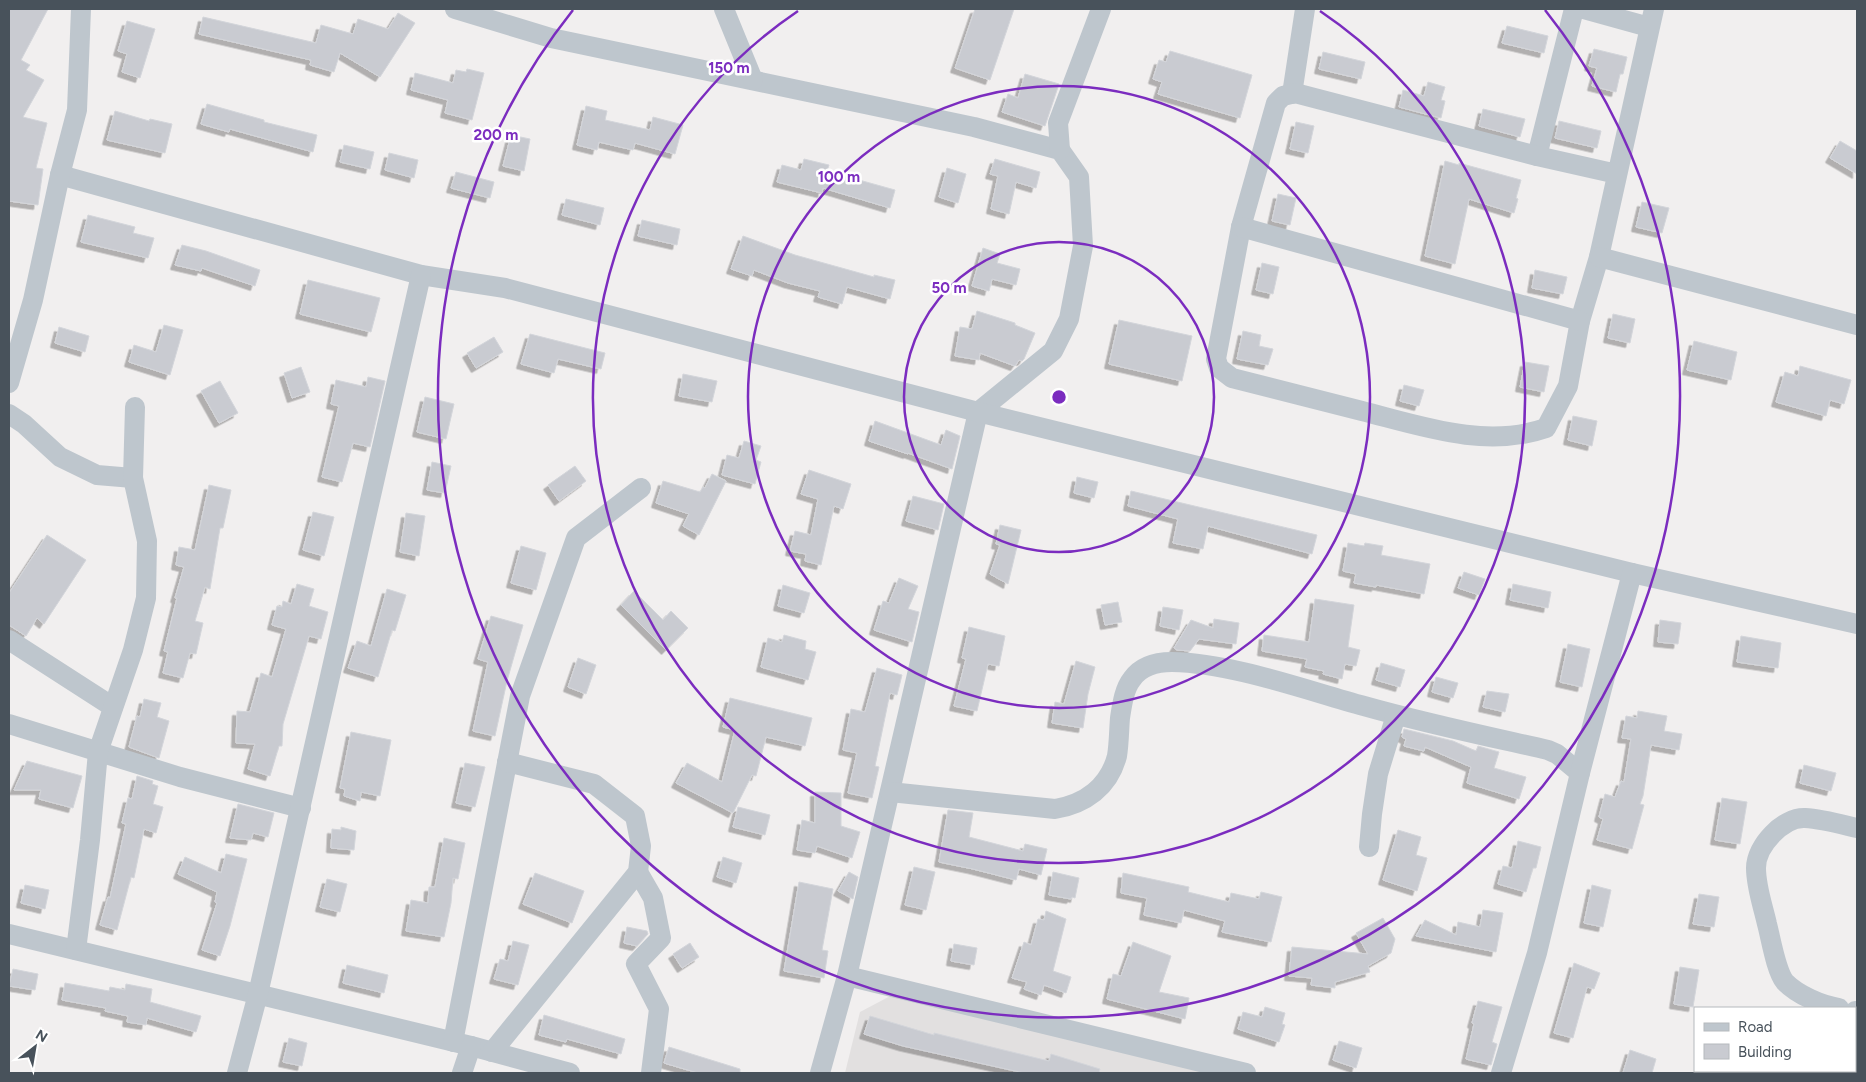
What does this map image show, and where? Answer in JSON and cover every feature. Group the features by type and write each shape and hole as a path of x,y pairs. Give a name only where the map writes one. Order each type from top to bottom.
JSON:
{"street":[{"path":"9,382 12,359 33,300 76,110 81,9"},
{"path":"724,9 753,80"},
{"path":"820,1073 847,976 978,412 1053,351 1069,319 1083,246 1082,207 1079,176 1060,150 1058,123 1101,9"},
{"path":"1292,94 1305,9"},
{"path":"1537,156 1574,9"},
{"path":"1584,9 1651,18 1599,257 1580,321 1568,386 1546,428 1531,433 1495,438 1440,431 1232,378 1219,368 1216,359 1241,227 1276,103 1283,96 1295,93 1537,156 1617,174"},
{"path":"461,10 551,38 974,127 1060,150"},
{"path":"60,175 421,275 505,288 978,412 1632,573 1857,624"},
{"path":"1241,227 1580,321"},
{"path":"1599,257 1857,325"},
{"path":"237,1073 258,994 301,808 421,275"},
{"path":"76,950 90,840 98,752 133,650 146,598 147,541 133,478 135,407"},
{"path":"9,414 24,424 60,457 97,476 133,478"},
{"path":"462,1073 462,1044 507,762 520,696 576,538 641,488"},
{"path":"1501,1073 1537,953 1580,773 1632,573"},
{"path":"9,640 113,707"},
{"path":"890,792 1055,809 1069,807 1084,801 1101,787 1111,771 1117,755 1122,702 1132,679 1147,665 1172,662 1234,671 1396,715 1548,750 1557,754 1580,773"},
{"path":"1369,847 1378,774 1396,715"},
{"path":"9,724 180,777 301,808"},
{"path":"492,1052 638,872 641,846 635,816 594,784 507,762"},
{"path":"1834,1007 1800,993 1784,981 1776,960 1758,890 1756,866 1762,848 1772,833 1785,823 1803,818 1857,828"},
{"path":"638,872 653,898 662,938 636,964 658,1009 651,1073"},
{"path":"9,934 462,1044 570,1073"},
{"path":"847,976 1246,1073"}],"shaded area":[{"path":"896,993 1214,1073 845,1073 860,1012"}],"building":[{"path":"9,9 48,9 21,60 30,65 26,70 44,80 23,117 47,123 36,168 43,169 38,205 9,201"},
{"path":"975,9 1014,9 990,80 955,68"},
{"path":"398,13 415,23 380,77 340,53 334,72 310,65 311,60 199,34 203,17 316,43 321,25 353,34 358,19 388,29"},
{"path":"127,21 155,29 140,78 122,72 127,54 118,51"},
{"path":"1507,26 1548,36 1544,53 1502,43"},
{"path":"1594,49 1627,57 1623,74 1620,74 1616,92 1592,86 1597,68 1589,66"},
{"path":"1170,51 1252,75 1240,118 1158,94 1162,82 1153,79 1159,60 1166,62"},
{"path":"1323,52 1365,62 1361,79 1319,69"},
{"path":"467,69 484,73 472,120 445,113 448,100 411,90 415,73 453,83 456,70 466,72"},
{"path":"1025,74 1059,84 1045,126 1002,112 1008,94 1018,98"},
{"path":"1428,82 1445,87 1441,100 1445,101 1441,118 1399,107 1403,90 1424,96"},
{"path":"207,104 264,120 264,122 317,135 313,152 230,129 229,132 201,124"},
{"path":"586,106 607,111 605,120 650,130 653,117 683,125 675,154 635,143 633,150 599,142 597,150 577,145"},
{"path":"1483,109 1525,119 1520,137 1479,126"},
{"path":"115,111 149,121 150,119 172,124 165,153 107,140"},
{"path":"1559,121 1601,131 1597,148 1555,138"},
{"path":"1296,122 1314,126 1308,153 1290,149"},
{"path":"511,135 530,139 524,171 503,166"},
{"path":"1840,141 1857,151 1857,174 1830,158"},
{"path":"344,145 374,152 370,169 340,162"},
{"path":"389,153 418,160 414,178 385,170"},
{"path":"804,159 829,165 827,171 895,190 890,208 823,188 822,193 777,182 782,165 801,170"},
{"path":"995,159 1040,172 1036,188 1016,182 1009,214 991,209 998,176 990,174"},
{"path":"1445,161 1521,180 1514,213 1469,199 1455,264 1425,256"},
{"path":"947,168 966,174 958,203 939,197"},
{"path":"456,172 494,182 490,198 451,188"},
{"path":"1278,194 1296,198 1290,225 1272,221"},
{"path":"566,199 604,208 600,225 562,215"},
{"path":"1642,202 1669,208 1662,233 1636,227"},
{"path":"88,215 135,227 133,233 154,238 148,258 81,242"},
{"path":"642,220 680,229 677,245 638,236"},
{"path":"743,236 795,255 874,277 874,275 895,280 890,299 847,287 842,304 818,297 820,291 788,283 754,270 752,276 731,269"},
{"path":"182,245 206,251 260,270 255,286 202,268 201,271 175,265"},
{"path":"983,248 1000,254 997,263 1020,269 1016,285 992,279 989,291 972,286"},
{"path":"1262,263 1279,267 1273,294 1256,290"},
{"path":"1535,270 1567,277 1563,294 1532,288"},
{"path":"308,280 380,298 371,332 300,314"},
{"path":"977,311 1015,323 1015,325 1035,333 1022,361 1019,360 1015,366 980,353 979,360 955,356 960,327 972,329"},
{"path":"1613,314 1635,319 1630,343 1608,338"},
{"path":"1119,320 1192,336 1182,381 1109,364"},
{"path":"164,325 183,330 170,375 129,362 134,345 156,352"},
{"path":"59,327 89,336 85,352 55,343"},
{"path":"1243,331 1261,335 1259,346 1273,349 1268,365 1237,359"},
{"path":"530,334 605,353 601,369 558,359 554,373 521,364"},
{"path":"494,337 503,352 476,368 467,353"},
{"path":"1694,341 1737,352 1731,380 1687,370"},
{"path":"1525,362 1549,366 1544,392 1520,387"},
{"path":"1800,366 1851,380 1844,404 1830,400 1826,416 1776,402 1785,372 1798,376"},
{"path":"301,367 310,392 292,398 284,373"},
{"path":"683,374 717,381 712,402 679,396"},
{"path":"368,377 385,381 370,447 353,443 342,482 322,477 339,406 331,404 336,380 366,387"},
{"path":"220,381 238,413 219,423 201,391"},
{"path":"1404,385 1424,390 1419,406 1400,401"},
{"path":"425,397 454,404 446,439 417,432"},
{"path":"1573,416 1597,421 1592,446 1568,440"},
{"path":"875,421 941,445 946,430 960,436 952,469 869,441"},
{"path":"744,441 761,446 756,460 761,462 755,484 722,475 727,455 739,458"},
{"path":"432,462 451,466 445,493 427,490"},
{"path":"575,466 586,481 559,501 548,485"},
{"path":"809,470 851,484 843,509 834,506 821,565 805,561 806,554 790,551 795,531 811,535 818,499 801,494"},
{"path":"712,474 726,481 699,535 683,526 689,514 656,503 663,481 700,492 703,487 705,488"},
{"path":"1077,477 1098,482 1094,498 1074,493"},
{"path":"209,485 231,490 223,528 220,528 210,589 205,587 195,621 203,623 196,654 190,653 183,678 163,673 168,652 164,651 177,598 175,598 184,567 176,565 179,547 195,550"},
{"path":"1131,491 1317,535 1312,554 1208,526 1203,549 1173,543 1178,519 1128,506"},
{"path":"913,496 944,504 938,530 906,521"},
{"path":"313,512 334,517 324,556 303,550"},
{"path":"406,513 425,516 419,556 400,552"},
{"path":"1000,525 1021,530 1008,584 990,574 1000,545 996,544"},
{"path":"47,535 86,560 44,624 37,618 26,636 9,625 9,593"},
{"path":"1348,543 1364,546 1365,543 1383,546 1381,555 1430,564 1424,594 1354,583 1356,574 1343,571"},
{"path":"521,546 546,553 536,590 511,583"},
{"path":"1464,572 1485,579 1479,595 1458,588"},
{"path":"899,578 918,586 908,609 919,612 912,642 874,630 883,601 889,603"},
{"path":"297,584 314,589 309,606 328,612 321,639 309,636 283,724 282,746 279,746 270,776 248,769 255,744 236,743 237,711 250,712 261,673 272,677 286,629 272,625 277,606 282,607 283,601 291,604"},
{"path":"1513,584 1551,592 1548,608 1510,600"},
{"path":"783,585 810,593 804,613 778,606"},
{"path":"387,589 406,595 395,631 392,630 378,677 348,668 357,641 371,646"},
{"path":"634,591 663,620 671,611 688,628 666,650 621,605"},
{"path":"1315,599 1354,605 1348,647 1360,650 1356,666 1345,664 1342,679 1323,674 1324,671 1305,667 1307,659 1262,651 1264,635 1309,642"},
{"path":"1118,602 1122,622 1105,625 1101,605"},
{"path":"1163,607 1183,610 1179,630 1160,626"},
{"path":"491,616 523,625 507,681 495,736 473,731 488,662 478,659"},
{"path":"1214,619 1239,623 1236,644 1199,639 1190,651 1174,648 1191,620 1213,628"},
{"path":"1660,620 1681,623 1678,644 1658,642"},
{"path":"969,627 1005,636 999,666 988,664 977,711 954,706 966,659 962,658"},
{"path":"784,635 806,641 805,649 816,652 808,680 761,667 768,638 782,642"},
{"path":"1741,636 1781,643 1778,668 1737,662"},
{"path":"1568,644 1590,649 1582,687 1560,682"},
{"path":"578,658 596,665 586,694 568,687"},
{"path":"1076,661 1095,667 1088,694 1083,728 1052,723 1055,702 1064,704"},
{"path":"1381,663 1405,670 1400,687 1376,680"},
{"path":"877,668 902,675 897,695 890,693 875,766 879,767 872,798 848,793 857,753 843,750 851,709 865,712"},
{"path":"1436,677 1458,683 1453,698 1432,692"},
{"path":"1487,691 1509,694 1505,712 1483,707"},
{"path":"730,698 812,718 805,746 766,737 756,776 752,775 733,813 676,783 687,763 722,782 735,730 723,727"},
{"path":"144,699 161,703 157,717 169,721 159,758 129,747 137,716 140,717"},
{"path":"1638,711 1667,716 1664,731 1682,734 1679,750 1651,745 1640,804 1644,805 1632,849 1597,840 1603,819 1599,817 1605,794 1615,797 1621,781 1624,782 1631,739 1622,738 1626,716 1637,718"},
{"path":"1404,729 1453,741 1476,751 1478,746 1499,752 1494,768 1526,777 1519,799 1467,783 1471,767 1425,747 1424,751 1404,746 1406,739 1402,737"},
{"path":"351,732 391,740 380,796 361,792 360,801 344,796 345,789 340,788"},
{"path":"27,761 82,776 73,808 39,799 41,790 14,790"},
{"path":"465,763 485,767 475,807 456,803"},
{"path":"1804,765 1836,773 1831,791 1800,783"},
{"path":"137,776 153,781 152,784 158,786 153,804 163,807 156,833 144,829 134,878 131,877 117,930 100,925 108,897 110,898 126,824 122,823 128,798 132,799"},
{"path":"815,792 841,793 841,826 860,832 852,858 817,846 815,853 797,850 802,820 815,823"},
{"path":"1722,798 1747,802 1740,844 1715,840"},
{"path":"238,804 274,813 268,837 253,833 251,840 230,838"},
{"path":"738,807 770,815 765,835 733,827"},
{"path":"948,810 973,813 969,837 1023,851 1025,844 1047,849 1041,875 1019,869 1016,880 939,862"},
{"path":"341,827 356,831 354,850 331,848 332,829 341,830"},
{"path":"1398,830 1421,837 1416,855 1427,858 1417,891 1383,880"},
{"path":"444,838 465,843 458,879 453,878 451,903 444,937 406,931 411,900 428,903 429,887 435,887"},
{"path":"1518,841 1541,847 1536,868 1533,868 1526,892 1498,884 1503,866 1512,868"},
{"path":"226,854 247,859 230,926 220,956 202,950 217,903 215,902 217,892 178,874 185,857 221,873"},
{"path":"723,857 742,863 736,883 717,877"},
{"path":"914,867 935,872 926,910 905,905"},
{"path":"849,872 858,877 853,899 838,891"},
{"path":"1053,872 1079,878 1075,898 1049,895"},
{"path":"535,873 584,891 572,923 523,904"},
{"path":"1123,873 1189,887 1188,892 1229,902 1231,893 1259,899 1261,892 1282,897 1271,942 1222,932 1225,921 1184,910 1181,923 1144,915 1147,898 1121,893"},
{"path":"327,879 347,884 340,912 320,907"},
{"path":"799,882 833,889 822,950 828,951 824,978 784,971"},
{"path":"25,885 49,890 45,909 21,903"},
{"path":"1592,885 1611,890 1603,927 1584,923"},
{"path":"1699,894 1719,897 1714,927 1693,924"},
{"path":"1483,910 1503,913 1496,952 1416,936 1425,920 1456,935 1458,922 1480,927"},
{"path":"1046,911 1066,919 1053,971 1071,977 1066,993 1044,985 1041,995 1024,989 1027,982 1012,978 1024,942 1031,945 1038,919 1044,920"},
{"path":"1383,918 1395,939 1391,953 1368,966 1370,972 1335,982 1335,988 1311,985 1312,978 1289,976 1292,947 1368,954 1356,933"},
{"path":"627,927 647,931 648,934 637,946 624,943"},
{"path":"513,941 529,945 518,985 494,979 500,959 508,961"},
{"path":"1133,942 1171,956 1159,992 1189,998 1185,1019 1107,999 1113,974 1121,976"},
{"path":"690,943 699,957 682,968 673,954"},
{"path":"954,944 977,948 974,965 951,961"},
{"path":"1574,963 1600,973 1594,989 1587,987 1573,1038 1554,1033"},
{"path":"347,965 388,975 384,993 343,983"},
{"path":"1680,967 1699,970 1693,1007 1674,1004"},
{"path":"13,969 38,974 35,990 9,986"},
{"path":"65,983 109,991 110,987 125,990 126,984 152,989 150,1002 201,1016 196,1032 147,1018 146,1025 127,1022 128,1016 105,1011 106,1008 62,1000"},
{"path":"1478,1001 1502,1007 1492,1042 1497,1044 1491,1065 1466,1059"},
{"path":"1265,1007 1285,1013 1282,1024 1285,1025 1279,1042 1238,1029 1243,1012 1262,1017"},
{"path":"544,1015 625,1039 621,1054 567,1039 566,1042 539,1035"},
{"path":"870,1016 934,1035 934,1033 1049,1061 1051,1054 1100,1069 1099,1073 1024,1073 903,1046 864,1034"},
{"path":"289,1038 307,1043 302,1066 283,1062"},
{"path":"1339,1041 1362,1048 1356,1068 1333,1060"},
{"path":"669,1047 740,1069 740,1073 698,1073 664,1063"},
{"path":"1630,1050 1656,1059 1652,1073 1623,1073"}]}
